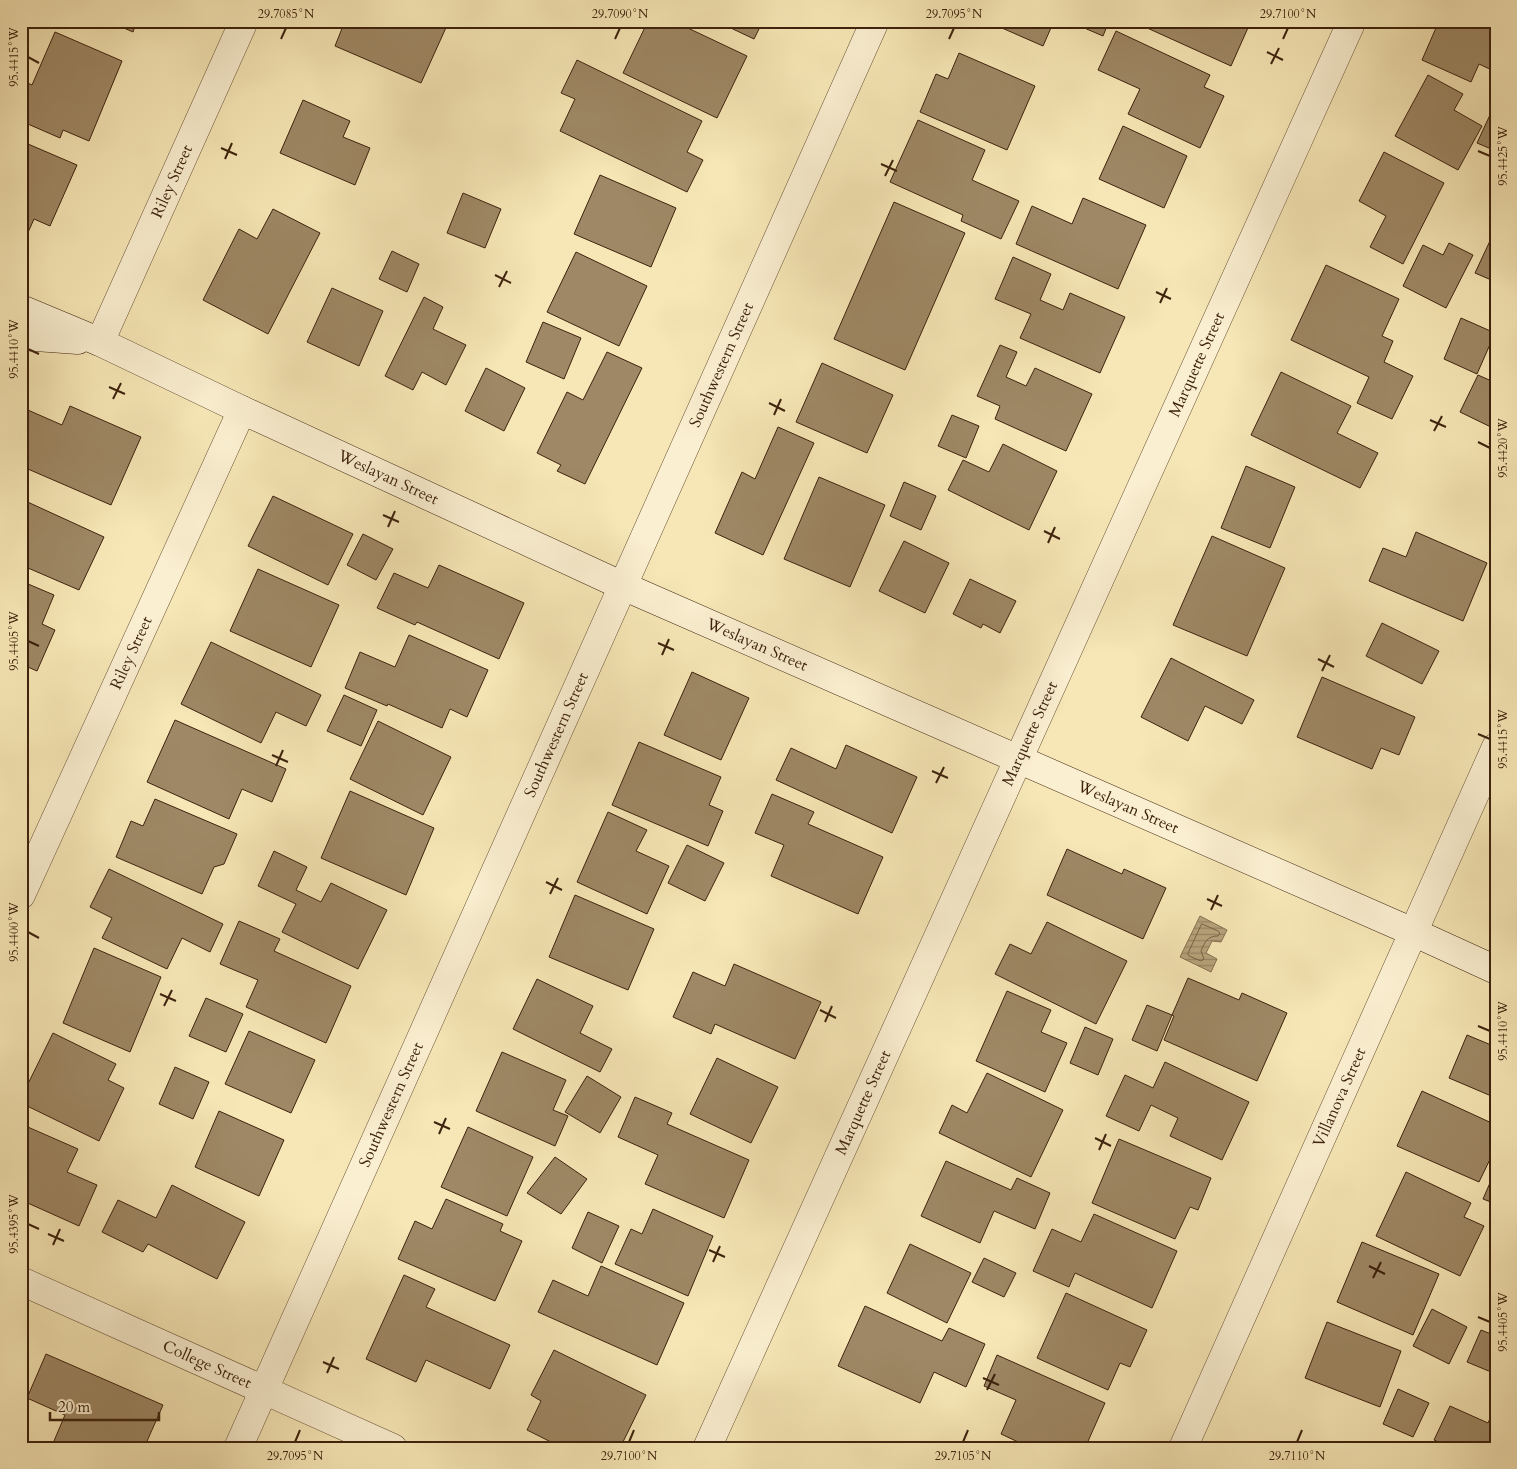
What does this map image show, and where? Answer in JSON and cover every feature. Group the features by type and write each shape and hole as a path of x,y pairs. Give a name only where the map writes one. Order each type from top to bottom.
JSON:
{"street":[{"name":"Riley Street","path":"100,342 244,21"},
{"name":"Southwestern Street","path":"238,1448 875,21"},
{"name":"Marquette Street","path":"707,1448 1352,21"},
{"name":"Weslayan Street","path":"21,309 100,342 242,410 623,586 1496,970"},
{"path":"21,336 100,342"},
{"name":"Riley Street","path":"21,895 242,410"},
{"name":"Villanova Street","path":"1183,1448 1496,747"},
{"name":"College Street","path":"21,1281 393,1448"}],"water":[{"path":"1200,916 1227,930 1221,942 1212,941 1206,953 1217,959 1211,972 1180,957"}],"building":[{"path":"108,21 137,21 133,32"},
{"path":"345,21 449,21 421,83 335,46"},
{"path":"648,21 673,21 747,56 717,118 623,73"},
{"path":"716,21 763,21 754,39"},
{"path":"986,21 1054,21 1043,46"},
{"path":"1068,21 1109,21 1103,36"},
{"path":"1148,21 1251,21 1231,66 1145,27"},
{"path":"1439,21 1496,21 1496,72 1479,64 1471,82 1422,60"},
{"path":"1116,31 1210,75 1204,87 1224,96 1200,148 1128,114 1140,89 1098,70"},
{"path":"55,32 122,61 89,141 63,130 60,138 21,121 21,80 32,85"},
{"path":"959,53 1035,86 1007,150 920,112 936,74 948,79"},
{"path":"577,60 702,121 687,152 703,160 687,192 560,131 575,99 561,93"},
{"path":"1428,75 1463,94 1454,110 1482,126 1458,170 1395,136"},
{"path":"303,100 350,121 343,137 370,148 355,185 280,153"},
{"path":"1496,104 1496,151 1477,143"},
{"path":"918,120 985,150 972,180 1019,201 1001,239 961,221 963,215 890,182"},
{"path":"1123,126 1187,156 1164,208 1099,179"},
{"path":"21,141 77,165 50,226 34,219 21,248"},
{"path":"1384,152 1444,183 1403,264 1370,247 1386,216 1359,201"},
{"path":"600,175 676,208 651,267 574,234"},
{"path":"463,193 501,209 485,248 447,233"},
{"path":"1083,198 1146,225 1118,289 1016,244 1032,206 1072,224"},
{"path":"894,202 965,233 905,370 834,339"},
{"path":"273,209 320,233 268,334 203,300 239,229 257,239"},
{"path":"1496,228 1496,282 1475,273"},
{"path":"1449,243 1473,255 1446,308 1403,286 1423,245 1443,255"},
{"path":"392,251 419,264 407,292 379,279"},
{"path":"576,252 647,286 619,346 547,312"},
{"path":"1013,257 1051,274 1040,300 1063,310 1070,293 1125,317 1100,373 1020,338 1031,314 995,299"},
{"path":"1326,265 1399,299 1382,336 1393,341 1384,362 1413,376 1392,419 1357,403 1369,377 1291,340"},
{"path":"332,288 383,311 359,366 307,342"},
{"path":"424,297 443,307 433,329 466,345 446,385 422,372 413,390 385,376"},
{"path":"1461,318 1495,333 1477,374 1444,359"},
{"path":"543,322 581,338 564,379 526,362"},
{"path":"1000,345 1017,352 1006,377 1026,386 1035,368 1092,394 1066,451 995,419 1000,406 977,396"},
{"path":"607,352 642,368 585,484 557,471 561,465 537,453 567,392 583,400"},
{"path":"822,363 893,395 867,453 796,422"},
{"path":"486,368 525,388 504,431 465,411"},
{"path":"1281,372 1351,406 1337,433 1378,453 1360,488 1251,435"},
{"path":"1478,375 1496,383 1496,447 1489,444 1495,429 1460,412"},
{"path":"70,406 141,437 111,505 21,466 21,407 62,425"},
{"path":"952,415 979,426 966,458 938,446"},
{"path":"778,427 814,443 763,555 715,533 742,472 755,479"},
{"path":"1003,444 1057,471 1029,530 948,490 963,460 989,472"},
{"path":"1246,466 1295,487 1270,548 1221,528"},
{"path":"819,477 885,505 850,587 784,559"},
{"path":"904,482 936,496 921,530 890,516"},
{"path":"273,496 353,534 328,585 248,546"},
{"path":"21,499 104,537 79,590 21,565"},
{"path":"1416,532 1487,563 1463,621 1369,581 1383,548 1406,557"},
{"path":"363,534 393,549 376,580 347,565"},
{"path":"1212,536 1285,568 1247,656 1173,625"},
{"path":"904,541 949,563 925,613 879,591"},
{"path":"439,565 524,603 499,659 417,622 415,625 377,608 394,573 428,588"},
{"path":"258,569 339,605 311,667 230,631"},
{"path":"970,579 1016,601 1000,633 983,624 981,628 953,614"},
{"path":"21,581 54,595 42,624 55,630 37,671 21,664"},
{"path":"1382,623 1439,651 1422,684 1366,656"},
{"path":"409,635 488,670 467,717 450,709 442,728 388,704 387,706 345,688 360,652 395,667"},
{"path":"211,642 321,695 306,726 276,712 261,743 181,704"},
{"path":"1171,658 1254,700 1242,724 1205,706 1188,741 1141,717"},
{"path":"692,672 749,698 721,760 664,735"},
{"path":"1322,677 1415,717 1399,755 1381,748 1372,769 1297,737"},
{"path":"344,695 377,710 361,746 327,731"},
{"path":"175,720 286,769 272,802 242,789 229,819 147,782"},
{"path":"378,721 451,757 423,815 350,779"},
{"path":"639,742 721,777 709,805 723,811 708,846 612,805"},
{"path":"846,745 917,777 892,833 776,780 791,748 836,769"},
{"path":"350,791 434,828 406,895 321,858"},
{"path":"772,794 814,812 808,824 883,857 858,914 771,876 784,845 755,833"},
{"path":"155,799 237,834 224,864 214,867 202,894 116,857 131,821 143,826"},
{"path":"608,812 647,830 636,851 669,866 647,914 577,882"},
{"path":"687,845 724,863 705,901 668,883"},
{"path":"1067,849 1122,874 1124,869 1166,888 1143,939 1047,895"},
{"path":"274,851 307,867 296,890 321,902 331,883 387,910 358,969 282,932 296,904 258,886"},
{"path":"109,869 223,924 210,952 182,938 167,969 102,938 112,918 90,907"},
{"path":"575,895 654,929 628,990 549,957"},
{"path":"239,921 280,939 274,951 351,986 326,1043 246,1007 258,980 220,964"},
{"path":"1047,922 1127,961 1096,1024 995,974 1010,944 1031,954"},
{"path":"94,948 161,977 130,1052 63,1023"},
{"path":"734,964 821,1002 795,1059 715,1024 711,1034 673,1017 693,972 725,986"},
{"path":"1188,978 1239,1000 1242,993 1287,1013 1257,1081 1164,1040 1174,1016 1172,1015"},
{"path":"537,979 593,1006 580,1033 612,1049 600,1072 513,1029"},
{"path":"1007,991 1051,1010 1041,1032 1067,1043 1045,1092 976,1061"},
{"path":"206,998 243,1014 226,1052 189,1036"},
{"path":"1147,1005 1172,1015 1157,1051 1132,1040"},
{"path":"1085,1027 1113,1039 1098,1075 1070,1063"},
{"path":"249,1031 315,1060 291,1113 225,1084"},
{"path":"53,1033 116,1064 108,1080 124,1088 99,1141 21,1103 21,1098"},
{"path":"1467,1035 1496,1047 1496,1098 1449,1078"},
{"path":"502,1052 566,1080 553,1110 568,1116 555,1146 476,1111"},
{"path":"717,1058 778,1087 751,1143 690,1114"},
{"path":"1165,1062 1249,1102 1222,1160 1170,1136 1178,1118 1151,1105 1139,1131 1106,1116 1125,1075 1153,1088"},
{"path":"175,1067 209,1082 193,1119 159,1104"},
{"path":"987,1073 1063,1110 1031,1177 939,1133 952,1105 967,1113"},
{"path":"587,1076 621,1097 600,1133 565,1112"},
{"path":"1422,1091 1496,1125 1496,1147 1479,1182 1397,1146"},
{"path":"635,1097 672,1113 667,1124 749,1160 724,1218 645,1184 658,1155 618,1137"},
{"path":"219,1111 284,1140 259,1196 195,1167"},
{"path":"21,1124 78,1149 67,1172 97,1185 79,1226 21,1200"},
{"path":"468,1127 533,1157 507,1216 441,1187"},
{"path":"1119,1139 1211,1178 1198,1210 1190,1207 1175,1239 1092,1203"},
{"path":"555,1157 587,1179 561,1214 527,1193"},
{"path":"946,1161 1011,1190 1017,1178 1050,1193 1035,1229 994,1211 980,1243 921,1216"},
{"path":"1496,1169 1496,1204 1483,1199"},
{"path":"1406,1172 1471,1203 1464,1217 1484,1226 1460,1276 1376,1236"},
{"path":"172,1185 245,1222 217,1279 148,1244 143,1252 102,1232 118,1200 156,1218"},
{"path":"446,1199 503,1224 500,1231 522,1241 495,1301 398,1259 415,1221 432,1229"},
{"path":"653,1209 713,1236 688,1296 615,1264 631,1229 642,1234"},
{"path":"588,1212 619,1226 602,1263 572,1248"},
{"path":"1094,1214 1177,1251 1152,1308 1075,1273 1069,1287 1033,1271 1052,1229 1081,1242"},
{"path":"1362,1242 1439,1274 1413,1335 1337,1302"},
{"path":"910,1244 971,1273 947,1323 887,1293"},
{"path":"984,1258 1016,1273 1004,1297 972,1282"},
{"path":"601,1266 684,1303 657,1365 538,1312 553,1280 588,1296"},
{"path":"404,1275 435,1289 426,1307 510,1345 490,1389 426,1360 416,1382 366,1359"},
{"path":"1066,1293 1147,1330 1130,1367 1120,1363 1108,1390 1037,1358"},
{"path":"865,1306 942,1341 949,1328 985,1344 966,1387 934,1372 920,1403 838,1366"},
{"path":"1432,1309 1467,1327 1449,1364 1413,1346"},
{"path":"1327,1322 1401,1351 1380,1407 1305,1378"},
{"path":"1481,1330 1496,1336 1496,1374 1467,1362"},
{"path":"554,1350 646,1395 620,1448 578,1448 570,1444 568,1448 563,1448 527,1430 541,1401 531,1395"},
{"path":"46,1354 163,1405 144,1448 51,1448 65,1415 27,1398"},
{"path":"997,1355 1105,1403 1085,1448 1031,1448 1001,1434 1016,1400 984,1386"},
{"path":"1398,1389 1429,1403 1413,1437 1383,1424"},
{"path":"1496,1405 1496,1448 1452,1448 1434,1440 1450,1406 1488,1423"}]}
